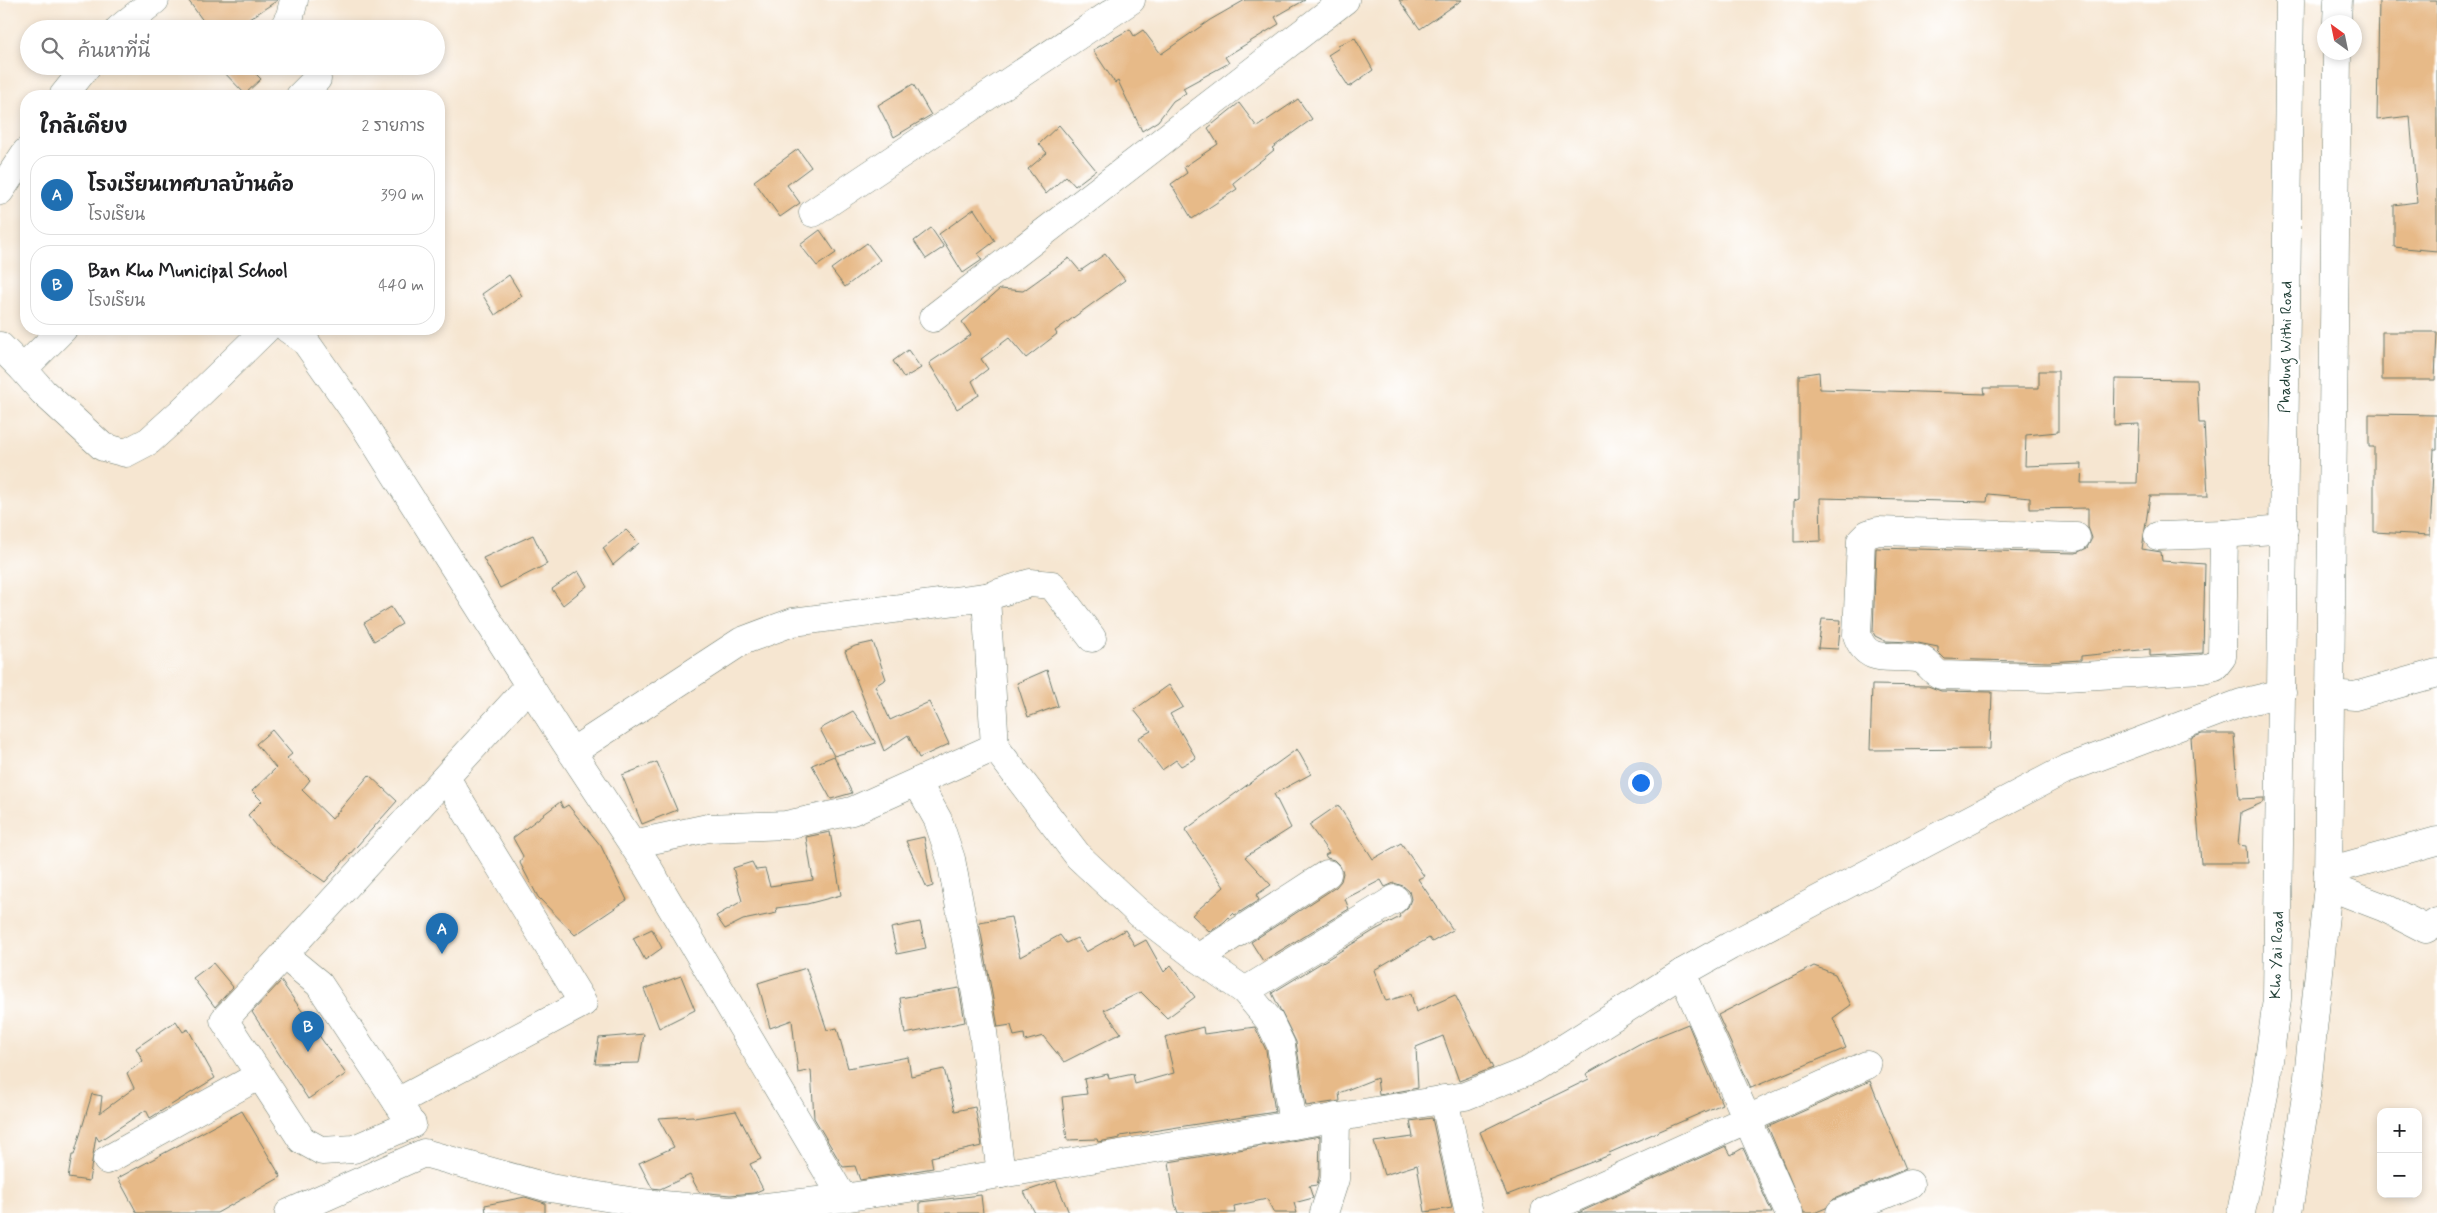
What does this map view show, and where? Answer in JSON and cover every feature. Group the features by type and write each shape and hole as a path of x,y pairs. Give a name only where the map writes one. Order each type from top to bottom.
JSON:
{"street":[{"path":"131,20 155,0"},
{"path":"288,20 294,0"},
{"path":"813,213 1131,0"},
{"path":"933,318 1345,0"},
{"name":"Phadung Withi Road","path":"2282,693 2290,0"},
{"path":"2337,15 2338,0"},
{"path":"2288,1213 2308,1077 2328,878 2337,60"},
{"path":"68,90 80,75"},
{"path":"0,191 20,161"},
{"path":"23,369 57,335"},
{"path":"0,346 43,392 103,448 126,453 149,441 174,419 260,335"},
{"path":"296,335 305,342 362,422 529,686 633,844 843,1198"},
{"path":"2158,536 2224,534 2284,529"},
{"path":"2076,537 1878,531 1868,534 1861,541 1858,635 1860,644 1867,652 1876,656 1921,659 1930,669 1941,675 2048,678 2202,669 2215,666 2222,657 2224,534"},
{"path":"572,752 742,641 793,622 986,597 1030,583 1052,586 1092,638"},
{"path":"986,597 995,747 1080,857 1139,913 1245,991 1269,1020 1281,1045 1293,1125"},
{"path":"2330,694 2355,696 2437,673"},
{"path":"412,1124 354,1149 322,1151 302,1140 224,1020 285,956 529,686"},
{"path":"289,1213 424,1153 550,1188 688,1209 730,1211 843,1198 1001,1174 1465,1096 1530,1070 1682,973 1730,946 2066,770 2241,703 2282,693"},
{"name":"Kho Yai Road","path":"2241,1213 2266,1084 2277,999 2282,693"},
{"path":"633,844 708,828 786,825 852,811 995,747"},
{"path":"397,1102 582,1003 446,778"},
{"path":"917,782 938,820 951,860 983,1032 1001,1174"},
{"path":"2328,878 2437,841"},
{"path":"1198,958 1327,874"},
{"path":"2328,878 2433,931"},
{"path":"1245,991 1395,899"},
{"path":"285,956 319,984 412,1124 424,1153"},
{"path":"1682,973 1789,1213"},
{"path":"1545,1211 1867,1065"},
{"path":"107,1160 260,1075"},
{"path":"1444,1099 1469,1213"},
{"path":"1324,1213 1336,1179 1336,1117"},
{"path":"1840,1213 1910,1184"}],"building":[{"path":"188,0 278,0 248,20 202,20"},
{"path":"1245,0 1305,0 1275,17 1279,24 1225,57 1229,63 1183,88 1186,93 1173,101 1158,121 1142,131 1118,81 1115,83 1093,50 1130,29 1134,36 1143,30 1161,54 1210,20"},
{"path":"1399,0 1462,0 1420,29"},
{"path":"2379,0 2437,0 2437,251 2394,247 2394,205 2417,202 2410,116 2377,120"},
{"path":"1355,38 1373,70 1349,87 1328,55 1339,48 1338,45"},
{"path":"227,75 257,75 261,79 249,90 241,90"},
{"path":"913,84 931,115 894,137 878,105"},
{"path":"1298,99 1312,119 1272,148 1274,150 1233,183 1237,189 1192,219 1171,184 1187,173 1184,167 1218,144 1208,128 1239,103 1257,127"},
{"path":"1059,125 1096,170 1075,186 1066,176 1046,194 1028,169 1047,153 1039,144"},
{"path":"798,149 811,167 787,185 800,203 780,217 754,181"},
{"path":"974,209 995,241 978,254 982,260 963,273 939,234"},
{"path":"931,228 944,247 926,259 914,241"},
{"path":"820,230 836,253 817,266 800,245"},
{"path":"867,243 880,260 845,287 831,269"},
{"path":"1105,254 1125,280 1055,331 1057,334 1026,358 1009,338 981,359 988,369 972,381 979,395 957,409 929,363 971,335 962,322 1000,289 1023,291 1069,258 1080,271"},
{"path":"509,275 522,296 495,315 482,294"},
{"path":"2382,332 2437,332 2435,380 2382,380"},
{"path":"908,350 921,368 904,378 893,361"},
{"path":"2039,371 2058,371 2058,432 2026,435 2025,466 2082,464 2081,483 2137,483 2139,424 2114,425 2115,379 2197,380 2199,423 2204,423 2208,496 2150,496 2142,549 2161,552 2162,561 2205,564 2203,653 2150,656 2150,649 2081,656 2081,660 2048,662 1945,659 1938,652 1938,647 1913,642 1885,641 1875,636 1873,632 1876,548 2076,553 2087,548 2092,538 2088,527 2088,508 2030,509 2030,498 1988,494 1987,502 1820,498 1821,541 1794,542 1794,501 1799,499 1799,375 1819,372 1820,389 1985,394 1984,388 2039,388"},
{"path":"2369,414 2437,415 2437,449 2434,449 2430,535 2374,532 2374,447 2369,447"},
{"path":"626,530 639,543 613,565 603,548"},
{"path":"533,535 547,564 500,588 483,558"},
{"path":"578,571 587,586 563,605 552,589"},
{"path":"391,607 402,624 374,641 364,623"},
{"path":"1822,619 1841,620 1838,649 1818,648"},
{"path":"873,642 886,679 875,686 890,720 929,702 949,744 919,758 908,735 884,751 845,651 855,646"},
{"path":"1047,670 1058,706 1028,717 1017,683"},
{"path":"1169,685 1183,707 1170,714 1196,758 1181,766 1176,760 1162,770 1138,738 1151,731 1134,710"},
{"path":"1872,685 1928,686 1941,691 1992,692 1990,749 1870,750"},
{"path":"853,711 876,743 834,756 820,729"},
{"path":"272,730 292,754 287,758 310,780 302,790 332,819 369,775 397,801 325,882 271,844 248,815 262,801 252,791 276,768 256,744"},
{"path":"2202,734 2234,734 2239,799 2264,798 2264,802 2241,812 2238,845 2246,846 2247,863 2201,863 2191,738"},
{"path":"1297,749 1311,774 1274,794 1291,828 1245,857 1271,885 1256,895 1259,900 1235,915 1233,913 1210,932 1192,915 1224,887 1185,830"},
{"path":"834,756 852,793 831,799 812,765"},
{"path":"657,762 677,810 642,824 622,775"},
{"path":"560,802 563,808 568,805 601,846 627,900 575,935 538,897 520,863 523,856 513,838"},
{"path":"1338,805 1373,859 1401,843 1424,876 1418,879 1453,930 1432,942 1429,938 1374,970 1386,1001 1411,994 1416,1012 1455,995 1493,1068 1459,1081 1443,1036 1416,1047 1418,1088 1379,1095 1377,1078 1339,1093 1340,1101 1306,1106 1296,1042 1272,993 1375,930 1400,917 1399,915 1408,907 1411,899 1409,891 1403,886 1394,883 1385,887 1381,880 1345,899 1349,909 1263,961 1251,942 1336,887 1341,881 1343,873 1340,866 1334,860 1327,858 1325,855 1329,853 1309,825"},
{"path":"830,832 841,895 807,904 776,908 777,913 743,920 725,929 716,916 742,901 733,868 752,862 756,870 765,869 770,886 813,880 806,837"},
{"path":"924,837 933,886 927,888 906,841"},
{"path":"1011,917 1020,957 1060,935 1066,943 1077,938 1086,952 1125,930 1135,946 1146,940 1164,972 1171,965 1195,997 1167,1018 1141,992 1104,1010 1121,1033 1064,1062 1043,1036 1025,1041 1024,1034 1014,1036 1011,1025 998,1027 979,922"},
{"path":"920,922 926,948 897,954 891,928"},
{"path":"652,929 662,948 645,960 633,938"},
{"path":"213,963 233,987 215,1007 193,978"},
{"path":"1814,966 1835,974 1851,1005 1833,1018 1846,1048 1751,1088 1718,1015"},
{"path":"806,968 827,1030 837,1028 848,1068 908,1057 911,1076 944,1069 955,1111 975,1107 982,1146 931,1157 933,1168 860,1180 855,1166 843,1167 814,1118 811,1070 798,1073 792,1020 770,1028 758,983"},
{"path":"681,976 695,1010 659,1028 644,989"},
{"path":"281,981 346,1074 308,1099 252,1012"},
{"path":"959,988 965,1022 905,1034 900,998"},
{"path":"176,1021 183,1032 188,1029 215,1078 150,1118 146,1110 99,1141 96,1136 89,1181 68,1178 72,1155 74,1155 92,1094 102,1096 100,1113 134,1088 127,1073 143,1061 136,1048"},
{"path":"1688,1024 1722,1104 1609,1153 1610,1155 1507,1195 1480,1132 1589,1079 1586,1074 1639,1044"},
{"path":"1203,1027 1204,1034 1255,1027 1266,1050 1275,1112 1120,1136 1120,1138 1098,1142 1097,1139 1067,1140 1062,1097 1087,1094 1084,1079 1108,1074 1109,1079 1133,1074 1135,1084 1174,1073 1165,1037"},
{"path":"644,1034 639,1063 595,1064 599,1038"},
{"path":"1870,1081 1906,1169 1834,1199 1826,1208 1814,1213 1804,1213 1768,1127"},
{"path":"242,1111 281,1177 217,1213 137,1213 118,1178"},
{"path":"736,1111 761,1159 750,1164 763,1189 754,1193 730,1195 699,1192 690,1175 660,1189 652,1188 639,1163 674,1147 658,1118 693,1116 694,1118"},
{"path":"1432,1118 1452,1208 1425,1212 1417,1165 1384,1175 1374,1142 1413,1137 1410,1121"},
{"path":"1320,1136 1317,1185 1309,1186 1313,1198 1294,1203 1297,1213 1274,1213 1267,1199 1234,1206 1235,1213 1178,1213 1169,1162"},
{"path":"1726,1146 1731,1155 1743,1148 1772,1213 1578,1213"},
{"path":"1056,1181 1069,1213 1035,1213 1024,1192"},
{"path":"981,1195 983,1213 920,1213 920,1202"},
{"path":"525,1197 545,1203 545,1213 486,1213 485,1205"}],"place":[{"name":"โรงเรียนเทศบาลบ้านค้อ","path":"442,954"},
{"name":"Ban Kho Municipal School","path":"308,1052"}]}
